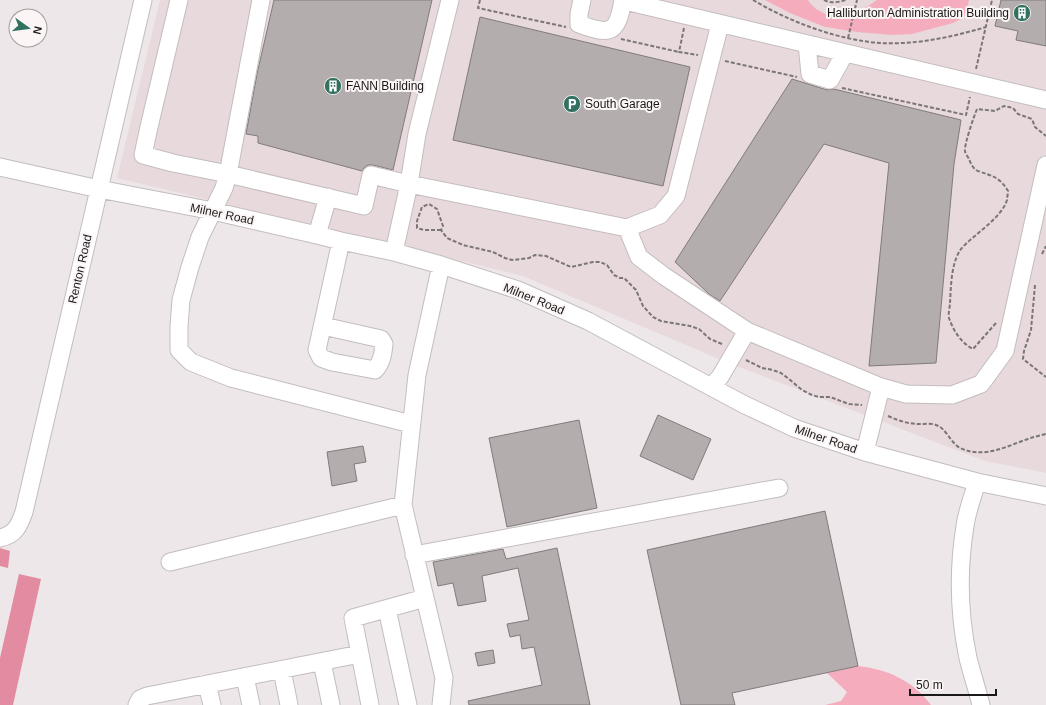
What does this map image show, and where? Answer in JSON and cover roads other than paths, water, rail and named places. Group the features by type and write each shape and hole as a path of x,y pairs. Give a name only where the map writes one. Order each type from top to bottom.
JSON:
{"street":[{"name":"Renton Road","path":"5,536 20,523 24,512 143,0"},
{"path":"179,0 143,155 364,206 371,175 627,228 660,214 676,196 720,24"},
{"path":"261,0 228,174 224,188 200,237 181,300 179,350 191,362 231,378 412,424"},
{"path":"394,252 409,184 417,134 450,0"},
{"path":"582,0 579,14 579,24 598,30 608,31 614,28 619,18 623,0"},
{"path":"627,0 629,2 807,44 846,45 1046,100"},
{"path":"807,44 810,74 830,80 846,45"},
{"path":"627,228 639,257 664,276 747,331 881,387 906,394 952,395 981,384 1005,351 1046,165"},
{"name":"Milner Road","path":"0,167 98,189 213,211 394,252 441,265 518,290 588,321 743,404 794,428 865,452 977,482 1046,496"},
{"path":"317,235 328,197"},
{"path":"323,326 342,241"},
{"path":"441,265 417,375 402,505 444,678 441,705"},
{"path":"711,387 720,377 747,331"},
{"path":"865,452 881,387"},
{"path":"977,482 965,525 961,555 961,593 968,658 981,705"},
{"path":"414,555 779,488"},
{"path":"170,562 402,505"},
{"path":"370,705 353,618 425,598"},
{"path":"387,609 408,705"},
{"path":"137,705 140,699 147,696 170,698 208,684 360,654"},
{"path":"322,662 331,705"},
{"path":"282,670 289,705"},
{"path":"246,677 251,705"},
{"path":"208,684 212,705"}],"place":[{"name":"Halliburton Administration Building","path":"1022,13"},
{"name":"FANN Building","path":"333,86"},
{"name":"South Garage","path":"572,104"}]}
